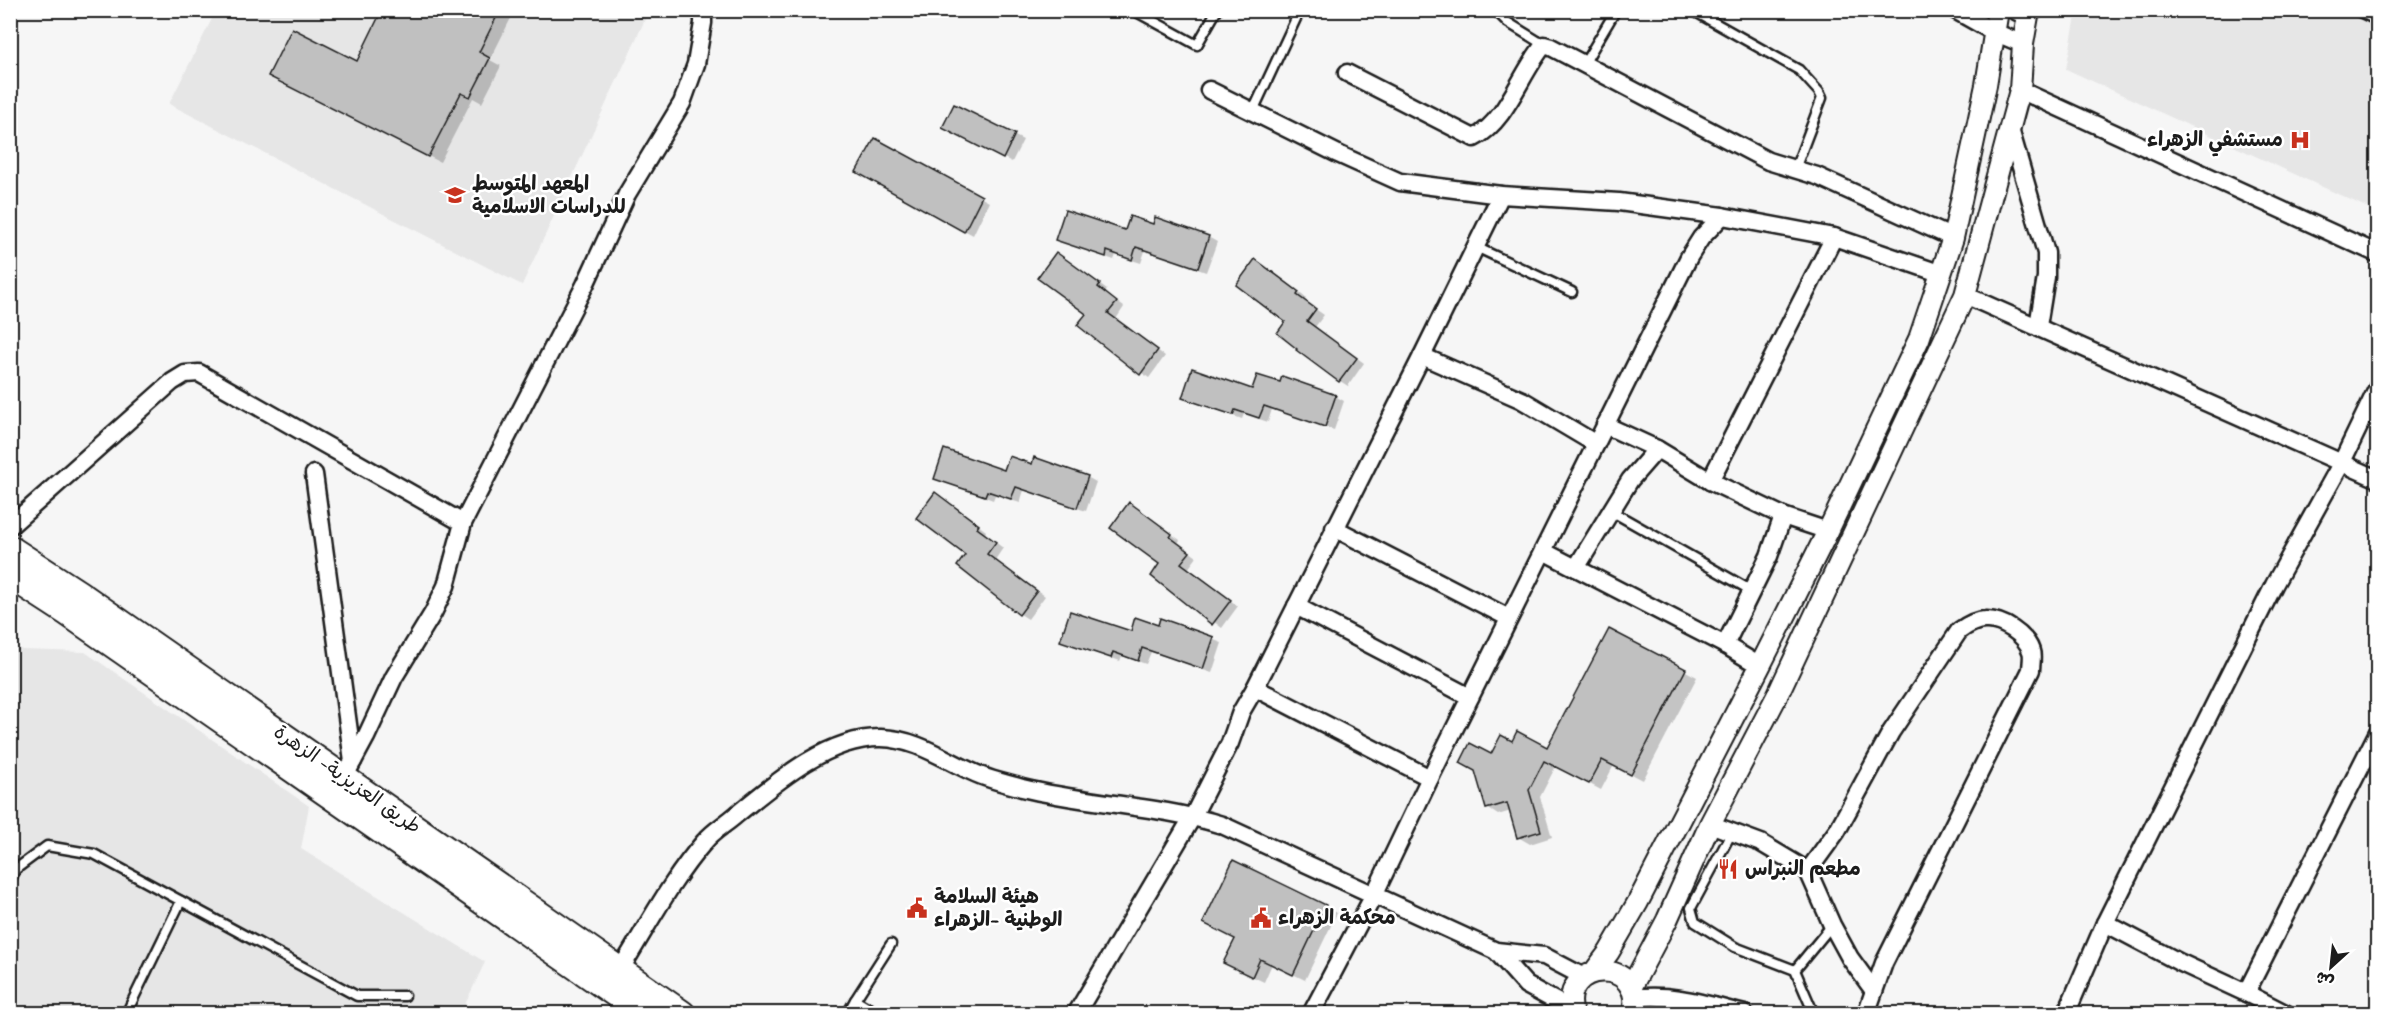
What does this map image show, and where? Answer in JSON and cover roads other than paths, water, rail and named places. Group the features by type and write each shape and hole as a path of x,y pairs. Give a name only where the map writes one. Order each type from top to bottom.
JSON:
{"main road":[{"name":"طريق العزيزية- الزهرة","path":"10,549 79,594 682,1014"},
{"name":"طريق العزيزية- الزهرة","path":"10,575 343,779 645,1014"}],"street":[{"path":"343,779 394,678 433,613 446,585 463,523 585,285 627,194 682,104 696,64 704,23 703,10"},
{"path":"1955,10 1994,32 2023,44"},
{"path":"1496,951 1526,985 1572,1012 1574,988 1609,952 1638,902 1828,531 1919,339 1953,238 1986,85 1998,10"},
{"path":"1633,1000 1710,824 1782,685 1965,296 2020,90 2023,44 2029,12"},
{"path":"1347,73 1474,138 1484,133 1518,88 1537,53 1544,45 1768,161 1817,176 1953,238"},
{"path":"1209,90 1400,182 1502,195 1619,202 1722,216 1834,237 1942,274"},
{"path":"2020,90 2378,254"},
{"path":"2010,129 2046,254 2046,277 2038,326"},
{"path":"1076,1014 1193,816 1230,743 1241,712 1256,688 1502,195"},
{"path":"1311,1014 1374,895 1689,257 1701,238 1722,216"},
{"path":"1710,481 1834,237"},
{"path":"1965,296 2038,326 2378,479"},
{"path":"1422,356 1522,400 1596,444"},
{"path":"10,526 172,382 185,374 199,373 463,523"},
{"path":"2066,1014 2105,923 2274,585 2341,464 2378,387"},
{"path":"1605,425 1657,449 1710,481 1783,516 1828,531"},
{"path":"1576,568 1630,480 1657,449"},
{"path":"314,474 343,779"},
{"path":"1725,645 1778,536 1783,516"},
{"path":"1334,528 1509,618"},
{"path":"1543,550 1725,645 1760,666"},
{"path":"1296,606 1470,697"},
{"path":"1808,871 1837,831 1891,732 1959,631 1969,624 1986,620 2001,623 2020,635 2032,652 2031,670 1884,963 1866,1014"},
{"path":"1256,688 1430,778"},
{"path":"2246,993 2378,732"},
{"path":"620,970 682,870 706,839 765,792 829,749 854,740 882,738 916,744 981,776 1046,794 1193,816 1222,825 1496,951 1544,956 1589,974 1601,970 1615,973 1627,981 1633,1000"},
{"path":"1710,824 1761,843 1808,871 1832,925 1850,958 1874,991"},
{"path":"2105,923 2287,1014"},
{"path":"1633,1000 1655,995 1677,997 1745,1014"}],"lane":[{"path":"1133,10 1197,45 1217,10"},
{"path":"1253,111 1300,10"},
{"path":"1495,10 1507,22 1544,45"},
{"path":"1584,64 1616,10"},
{"path":"1692,10 1799,70 1819,92 1822,98 1795,169"},
{"path":"2355,10 2378,21"},
{"path":"1476,247 1572,292"},
{"path":"1610,511 1752,591"},
{"path":"1732,832 1692,908 1695,922 1735,948 1795,970 1814,1014"},
{"path":"10,880 16,869 47,846 94,854 357,996 405,996"},
{"path":"126,1014 181,901"},
{"path":"1795,970 1832,925"},
{"path":"847,1014 891,944"},
{"path":"855,1000 879,1014"}],"place":[{"name":"مستشفي الزهراء","path":"2300,140"},
{"name":"المعهد المتوسط للدراسات الاسلامية","path":"455,195"},
{"name":"مطعم النبراس","path":"1728,869"},
{"name":"هيئة السلامة الوطنية -الزهراء","path":"917,908"},
{"name":"محكمة الزهراء","path":"1261,918"}]}
